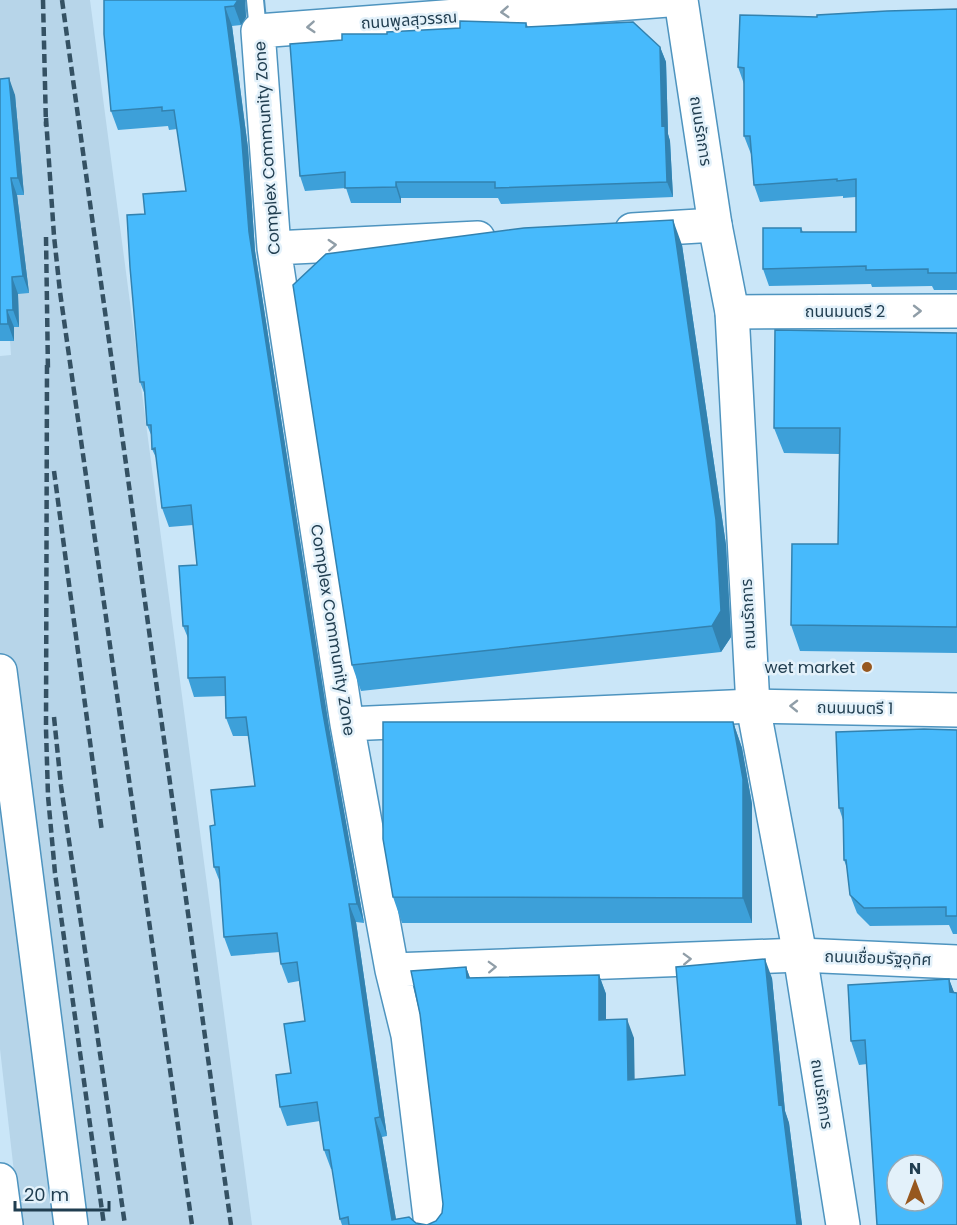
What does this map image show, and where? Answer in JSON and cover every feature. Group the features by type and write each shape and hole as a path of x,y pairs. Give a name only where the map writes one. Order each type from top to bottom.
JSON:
{"street":[{"name":"ถนนพูลสุวรรณ","path":"256,16 668,0"},
{"name":"ถนนรัถการ","path":"681,0 715,225 732,312 753,706 800,955 843,1225"},
{"name":"Complex Community Zone","path":"256,16 273,248 347,724 392,970 408,1035 431,1225"},
{"path":"608,231 715,225"},
{"path":"273,248 512,236"},
{"name":"ถนนมนตรี 2","path":"732,312 957,310"},
{"path":"0,671 71,1225"},
{"name":"ถนนมนตรี 1","path":"347,724 753,706 957,710"},
{"name":"ถนนเชื่อมรัฐอุทิศ","path":"392,970 800,955 957,962"},
{"path":"0,1180 6,1225"}],"shaded area":[{"path":"0,0 90,0 252,1225 20,1225 0,1049 0,356 11,355 0,193"}],"building":[{"path":"104,0 238,0 234,6 225,7 241,129 249,232 322,708 357,904 349,904 380,1117 375,1118 392,1220 409,1217 416,1223 427,1225 349,1225 348,1217 340,1219 329,1150 324,1150 317,1102 280,1107 276,1075 291,1073 284,1024 305,1021 297,962 281,964 277,933 224,937 219,867 214,867 210,826 215,825 211,790 255,786 246,717 226,718 225,677 188,678 188,626 183,626 179,566 197,565 191,505 162,508 155,448 152,449 151,425 147,425 144,382 140,382 127,215 145,214 143,194 186,191 174,110 162,111 162,107 111,111 104,34"},
{"path":"957,9 957,273 928,273 928,269 866,270 866,266 763,269 763,228 801,228 801,232 856,232 856,179 754,185 750,136 744,136 744,68 738,67 740,15 817,17 817,15 887,11"},
{"path":"460,21 526,23 526,27 633,22 660,47 662,126 665,125 667,182 495,188 495,182 396,182 396,187 345,188 345,172 300,176 290,44 342,40 342,34 387,34 387,32 460,28"},
{"path":"9,78 18,178 11,178 23,276 12,277 13,310 7,310 8,324 0,324 0,79"},
{"path":"673,220 716,520 721,611 712,626 352,665 293,285 326,254 524,228"},
{"path":"775,330 957,333 957,627 791,625 792,544 838,544 840,428 774,428"},
{"path":"383,722 733,722 743,779 743,898 393,897 383,839"},
{"path":"957,730 957,916 946,916 946,907 864,908 850,895 846,860 844,860 843,808 839,808 836,732"},
{"path":"765,959 779,1105 782,1104 797,1225 427,1225 436,1221 442,1213 443,1204 420,1014 411,971 466,967 467,978 599,975 599,1020 627,1019 628,1080 685,1075 676,967"},
{"path":"949,979 950,992 957,993 957,1225 877,1225 865,1040 851,1041 848,985"}],"railway":[{"path":"43,0 46,126"},
{"path":"62,0 231,1225"},
{"path":"46,118 60,292 192,1225"},
{"path":"46,237 48,372"},
{"path":"47,365 46,729 48,796 55,873 104,1225"},
{"path":"54,471 102,832"},
{"path":"54,717 61,786 125,1225"}],"place":[{"name":"wet market","path":"867,667"}]}
